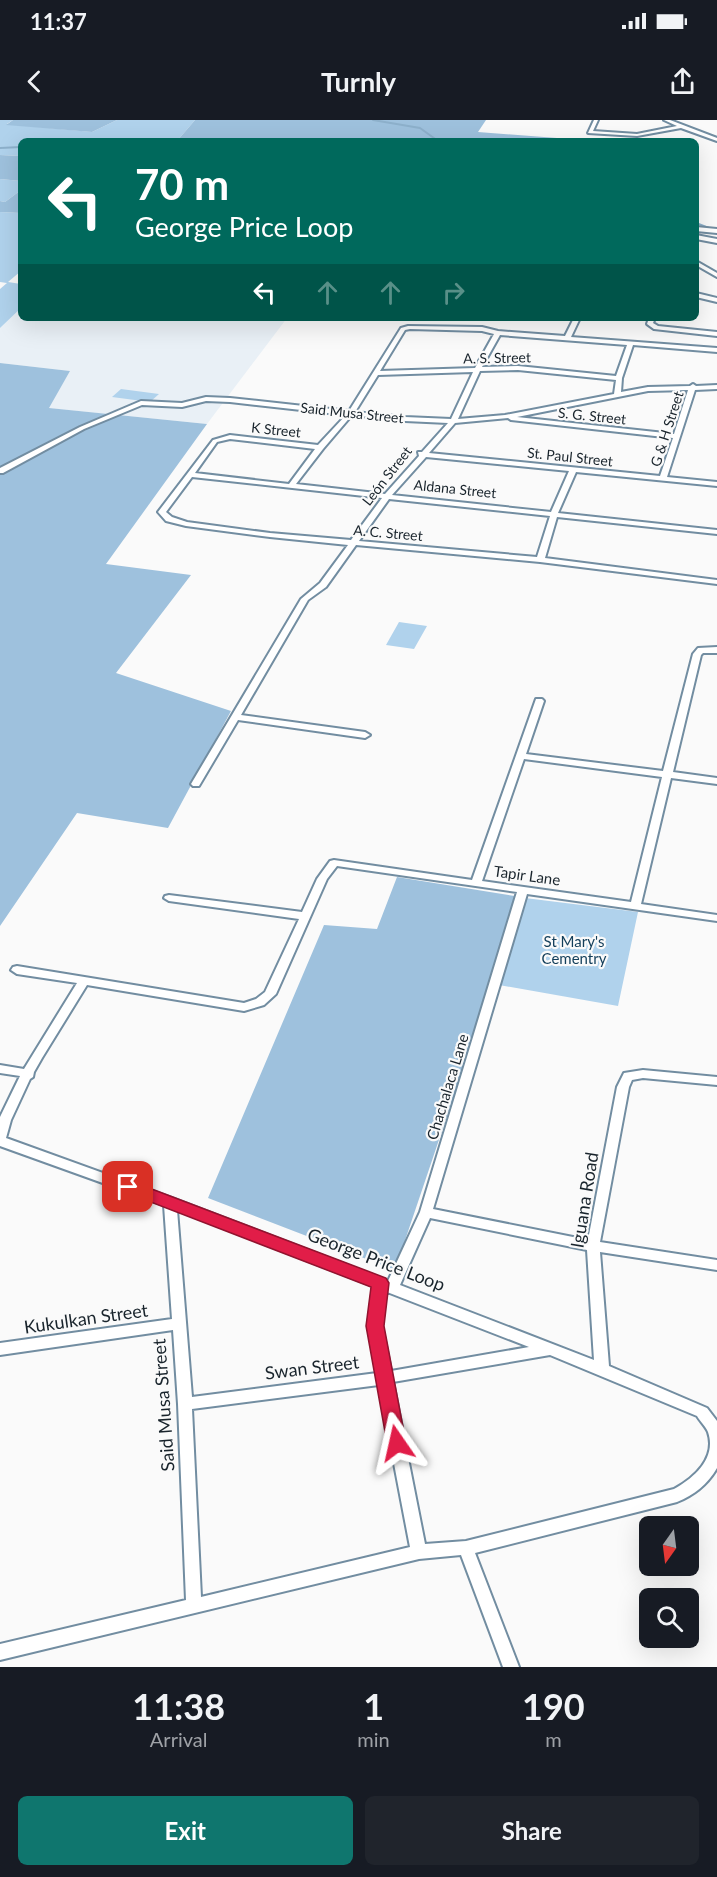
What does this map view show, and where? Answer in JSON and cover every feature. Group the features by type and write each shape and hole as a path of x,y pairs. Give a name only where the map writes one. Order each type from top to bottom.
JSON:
{"street":[{"path":"596,120 590,132 636,135 683,126"},
{"path":"666,120 717,140"},
{"path":"685,134 691,130"},
{"path":"699,229 717,231"},
{"path":"699,238 717,241"},
{"path":"699,265 717,275"},
{"path":"699,296 717,300"},
{"path":"567,338 576,321"},
{"path":"651,321 650,324 656,328 717,334"},
{"path":"292,484 320,447 351,414 403,329 484,326 498,333 717,350"},
{"name":"León Street","path":"196,784 305,599 323,585 388,495 421,454 453,421 477,370 498,333"},
{"path":"617,395 619,378 631,343"},
{"name":"A. S. Street","path":"375,373 518,368 619,378"},
{"name":"G & H Street","path":"663,478 693,386"},
{"name":"Said Musa Street","path":"0,471 82,428 141,403 182,405 206,399 230,400 351,414 453,421 505,417 648,389 717,387"},
{"name":"S. G. Street","path":"505,417 677,436"},
{"name":"K Street","path":"230,438 320,447"},
{"name":"A. C. Street","path":"230,438 215,441 162,512 169,519 186,524 270,535 540,560 717,582"},
{"name":"St. Paul Street","path":"421,454 717,484"},
{"path":"540,560 554,514 573,470"},
{"name":"Aldana Street","path":"190,475 292,484 717,532"},
{"path":"635,907 697,654 701,650 717,650"},
{"path":"476,884 522,756 539,701"},
{"path":"236,717 365,735"},
{"path":"522,756 717,781"},
{"name":"Tapir Lane","path":"305,916 322,879 334,863 717,918"},
{"name":"Chachalaca Lane","path":"419,1552 375,1326 386,1285 426,1212 523,890"},
{"path":"17,970 244,1006 260,1002 270,994 305,916 169,898"},
{"path":"0,1140 2,1125 29,1074 85,980"},
{"path":"0,1069 29,1074"},
{"name":"Iguana Road","path":"602,1369 593,1246 620,1101 628,1076 643,1074 717,1081"},
{"name":"George Price Loop","path":"0,1140 170,1202 602,1369 702,1412 716,1430 717,1442"},
{"name":"Said Musa Street","path":"170,1202 185,1404 194,1607"},
{"path":"426,1212 593,1246 717,1265"},
{"name":"Kukulkan Street","path":"0,1349 178,1324"},
{"name":"Swan Street","path":"185,1404 384,1378 550,1349"},
{"path":"0,1652 419,1552 465,1548 677,1495 695,1486 712,1467 717,1447"},
{"path":"465,1548 512,1667"}],"shaded area":[{"path":"13,120 117,120 92,132 6,125"},
{"path":"195,120 486,120 478,132 557,138 180,138"},
{"path":"0,155 18,156 18,181 0,179"},
{"path":"18,192 18,213 0,212 0,201 5,202"},
{"path":"18,311 18,321 285,321 207,424 48,408 70,371 0,363 0,328"},
{"path":"0,363 70,371 49,408 207,424 106,564 191,575 116,673 231,711 168,828 77,813 0,926"},
{"path":"397,877 521,897 395,1270 208,1198 324,925 377,929"}],"green space":[{"path":"0,120 13,120 7,124 92,132 117,120 195,120 180,138 18,138 18,156 0,155"},
{"path":"0,179 18,181 18,192 5,202 0,201"},
{"path":"0,212 18,213 18,274 8,282 18,284 18,311 0,328 0,289 7,283 0,282"},
{"path":"121,389 159,394 150,402 112,397"},
{"path":"399,622 427,626 414,649 386,645"},
{"name":"St Mary's Cementry","path":"525,898 638,912 618,1006 499,985"}],"waterway":[{"path":"373,120 420,128 434,138"},
{"path":"0,148 18,147"},
{"path":"699,224 717,231"}],"route":[{"path":"128,1187 380,1283 375,1307 375,1326 397,1443"}]}
